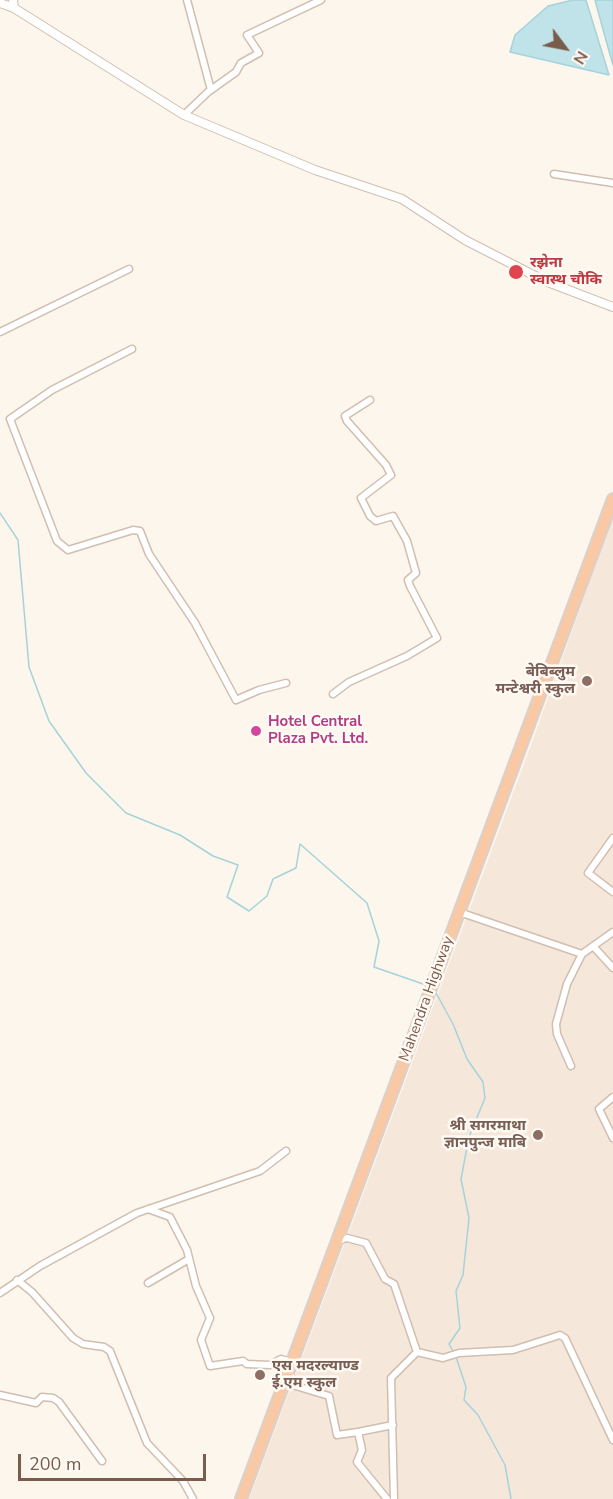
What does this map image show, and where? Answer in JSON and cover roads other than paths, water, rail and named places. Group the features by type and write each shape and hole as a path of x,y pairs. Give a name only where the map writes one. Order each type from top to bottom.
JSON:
{"highway":[{"name":"Mahendra Highway","path":"241,1499 613,500"}],"street":[{"path":"188,0 211,90"},
{"path":"184,115 211,90 236,72 241,63 259,54 247,35 321,0"},
{"path":"0,3 13,4 184,115 315,170 402,199 465,240 545,281 613,307"},
{"path":"554,174 613,183"},
{"path":"0,332 129,269"},
{"path":"132,349 52,390 10,419 57,541 68,550 133,530 140,531 149,554 195,623 236,700 259,690 286,683"},
{"path":"333,694 349,682 407,656 437,639 408,580 416,573 407,541 393,516 376,521 370,516 361,498 391,475 386,465 356,432 345,416 370,400"},
{"path":"613,838 588,873 613,892"},
{"path":"459,912 582,954"},
{"path":"571,1066 557,1034 556,1024 567,984 582,954 613,932"},
{"path":"593,946 613,968"},
{"path":"613,1097 598,1109 613,1138"},
{"path":"0,1293 17,1280 147,1209 260,1171 286,1151"},
{"path":"147,1209 170,1217 189,1259 210,1318 201,1341 210,1366 243,1361 247,1364 270,1365 281,1359 292,1362"},
{"path":"337,1241 346,1238 366,1243 385,1279 394,1284 417,1352"},
{"path":"148,1283 189,1259"},
{"path":"17,1280 32,1292 73,1338 83,1344 104,1347 110,1351 147,1443 183,1481 193,1499"},
{"path":"417,1352 443,1358 459,1353 513,1350 560,1335 565,1338 613,1440"},
{"path":"299,1347 289,1384 328,1396 337,1435 393,1425"},
{"path":"394,1499 391,1378 417,1352"},
{"path":"0,1395 36,1403 42,1397 53,1398 59,1402 102,1461"},
{"path":"357,1432 362,1450 357,1462 387,1499"}],"water":[{"path":"573,0 586,0 609,75 510,52 515,35 548,6"},
{"path":"595,0 613,0 613,65 607,44"}],"waterway":[{"path":"0,513 18,540 29,667 49,721 86,773 126,813 180,835 213,856 238,865 227,897 249,911 267,896 273,879 296,868 300,844 367,903 379,941 374,967 426,985"},
{"path":"435,991 453,1024 467,1059 483,1082 485,1098 469,1137 461,1179 469,1218 463,1275 456,1291 460,1328 449,1344 454,1353"},
{"path":"456,1357 466,1387 464,1400 478,1415 505,1465 511,1499"}],"place":[{"name":"रझेना स्वास्थ चौकि","path":"516,272"},
{"name":"बेबिब्लुम मन्टेश्वरी स्कुल","path":"587,681"},
{"name":"Hotel Central Plaza Pvt. Ltd.","path":"256,731"},
{"name":"श्री सगरमाथा ज्ञानपुन्ज माबि","path":"538,1135"},
{"name":"एस मदरल्याण्ड ई.एम स्कुल","path":"260,1375"}]}
